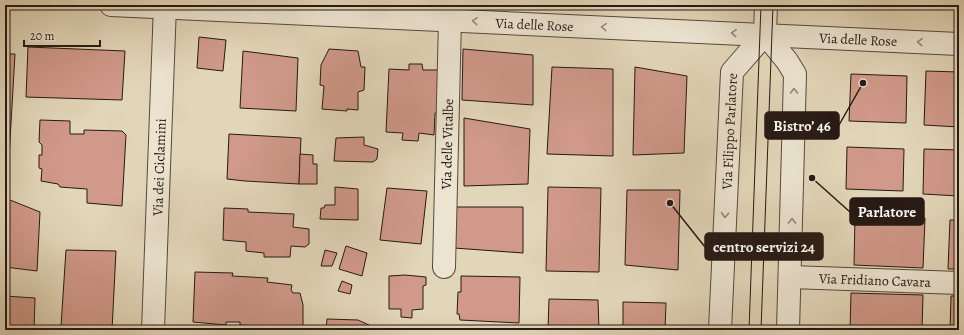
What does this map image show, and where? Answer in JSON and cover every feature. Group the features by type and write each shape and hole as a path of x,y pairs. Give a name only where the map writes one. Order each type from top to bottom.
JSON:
{"street":[{"name":"Via delle Rose","path":"111,5 165,6 959,44"},
{"path":"766,5 765,34 788,61 795,74 791,277 788,330"},
{"name":"Via dei Ciclamini","path":"153,330 165,6"},
{"name":"Via delle Vitalbe","path":"444,267 450,20"},
{"name":"Via Filippo Parlatore","path":"720,330 732,72 765,34"},
{"name":"Via Fridiano Cavara","path":"791,277 959,283"}],"building":[{"path":"199,37 226,40 223,71 197,68"},
{"path":"28,47 125,51 122,100 26,97"},
{"path":"329,49 358,51 361,67 365,67 364,90 358,92 358,110 347,109 347,111 322,109 324,86 320,85 321,65"},
{"path":"463,49 533,55 533,105 462,100"},
{"path":"243,51 298,58 296,111 240,108"},
{"path":"5,54 15,54 9,158 5,158"},
{"path":"409,64 422,64 423,70 439,70 438,113 435,113 434,135 419,133 418,141 402,140 403,133 386,132 389,69 409,70"},
{"path":"552,67 613,69 613,156 547,154"},
{"path":"635,67 687,76 684,153 633,155"},
{"path":"926,71 959,72 959,127 924,125"},
{"path":"851,74 907,76 906,123 849,121"},
{"path":"464,118 530,129 528,184 464,186"},
{"path":"40,120 70,121 70,134 84,134 84,130 122,131 126,135 122,206 87,203 87,189 60,187 58,184 41,181 42,169 39,168 39,155 42,155 42,145 39,142"},
{"path":"229,134 301,138 299,184 227,179"},
{"path":"364,137 364,145 378,149 377,159 373,162 334,161 336,138"},
{"path":"847,147 904,149 903,191 846,189"},
{"path":"924,149 959,150 959,196 923,194"},
{"path":"300,154 313,155 313,164 317,164 317,184 299,184"},
{"path":"335,187 358,189 358,220 320,219 321,208 324,208 325,205 335,205"},
{"path":"548,187 601,188 599,272 546,271"},
{"path":"387,188 427,191 421,244 380,240"},
{"path":"627,190 680,190 678,270 625,265"},
{"path":"5,198 40,212 37,271 5,267"},
{"path":"453,207 523,207 523,253 454,248"},
{"path":"224,208 248,209 248,212 294,214 293,227 309,229 309,244 305,247 291,246 290,257 264,257 264,253 246,251 246,242 223,240"},
{"path":"855,216 925,218 923,268 854,265"},
{"path":"950,220 959,220 959,269 948,269"},
{"path":"346,246 367,253 362,276 339,269"},
{"path":"66,250 116,251 112,330 61,326"},
{"path":"325,250 337,253 332,266 321,266"},
{"path":"195,272 233,273 232,276 268,278 267,282 292,285 291,290 293,293 300,293 303,305 303,328 240,325 240,322 226,322 226,325 193,322"},
{"path":"405,275 426,277 426,285 423,286 423,309 412,310 412,318 401,317 401,309 389,309 389,276"},
{"path":"461,276 520,277 519,323 460,320 459,314 457,314 458,292 461,292"},
{"path":"342,281 352,285 350,294 338,291"},
{"path":"851,293 923,295 922,330 850,330"},
{"path":"5,296 35,298 34,330 5,330"},
{"path":"951,296 959,296 959,330 950,330"},
{"path":"549,299 598,300 599,330 548,330"},
{"path":"623,302 666,303 665,330 623,330"},
{"path":"327,319 358,320 380,330 326,330"}],"tram line":[{"path":"749,330 761,5"},
{"path":"761,330 773,5"}],"place":[{"name":"Bistro’ 46","path":"863,83"},
{"name":"Parlatore","path":"812,178"},
{"name":"centro servizi 24","path":"670,203"}]}
